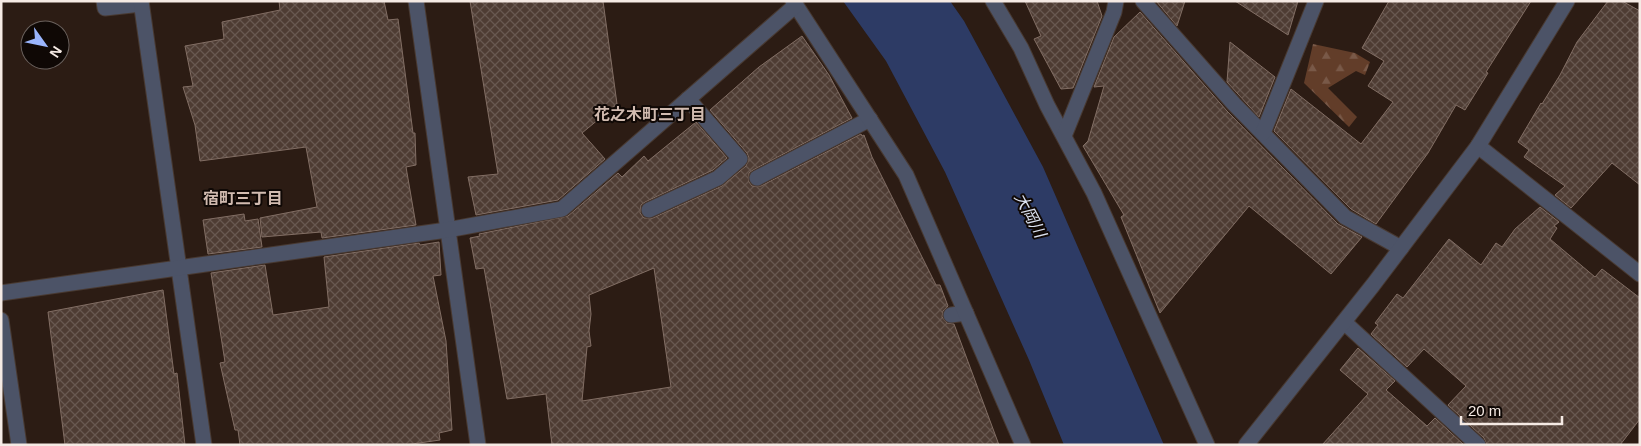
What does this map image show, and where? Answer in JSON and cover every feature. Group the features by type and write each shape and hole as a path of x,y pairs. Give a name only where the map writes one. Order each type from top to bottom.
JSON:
{"street":[{"path":"104,1 105,8 141,3 204,445"},
{"path":"416,1 478,445"},
{"path":"993,1 1021,48 1047,105 1094,193 1207,445"},
{"path":"1064,136 1114,12 1116,1"},
{"path":"1143,1 1234,104 1345,216 1401,248"},
{"path":"1263,133 1316,1"},
{"path":"1246,445 1344,322 1478,146 1567,1"},
{"path":"1,293 447,230 562,209 794,3 906,174 958,314 1023,445"},
{"path":"649,210 718,178 740,159 688,99"},
{"path":"757,178 870,119"},
{"path":"1478,146 1640,274"},
{"path":"1,320 19,445"},
{"path":"1344,322 1478,445"}],"green space":[{"path":"1313,44 1355,53 1370,62 1365,75 1356,71 1328,88 1357,117 1349,127 1304,83"}],"water":[{"name":"大岡川","path":"843,1 950,1 964,21 1043,167 1164,445 1064,445 1029,360 945,172 886,61"}],"building":[{"path":"279,1 384,1 388,20 398,19 413,133 415,133 416,165 406,167 416,225 322,238 321,232 262,237 260,218 317,207 306,147 200,161 195,125 183,87 193,86 185,46 224,39 222,22 280,10"},
{"path":"470,1 603,1 617,104 582,133 605,159 558,200 476,215 468,177 498,174"},
{"path":"1025,1 1097,1 1102,16 1073,88 1061,89 1034,39 1041,36"},
{"path":"1156,1 1185,1 1177,26"},
{"path":"1235,1 1298,1 1288,35"},
{"path":"1389,1 1531,1 1486,72 1488,73 1465,110 1456,105 1428,153 1376,224 1351,209 1274,131 1291,89 1361,144 1393,102 1368,86 1384,61 1362,48"},
{"path":"1608,1 1622,1 1640,11 1640,185 1612,163 1571,208 1555,195 1565,186 1524,157 1529,150 1518,142 1560,75 1577,42"},
{"path":"1140,12 1227,111 1338,224 1362,237 1331,274 1249,206 1160,313 1121,217 1124,215 1083,146 1088,141 1104,86 1094,87 1114,37"},
{"path":"802,36 829,75 852,118 753,170 749,173 749,182 752,186 761,186 861,134 862,136 864,135 872,157 936,285 940,285 948,306 943,311 942,317 947,323 954,324 999,445 552,445 546,394 507,399 484,268 476,269 470,238 480,236 479,234 568,216 618,173 622,177 644,156 648,161 696,122 727,158 713,170 645,202 641,205 640,213 644,218 653,218 722,186 746,166 749,158 747,153 710,110 759,67","holes":["654,268 671,387 582,401 587,347 591,346 589,295"]},
{"path":"1230,42 1275,77 1259,117 1227,82"},
{"path":"1540,207 1559,222 1554,226 1557,228 1550,239 1595,277 1602,269 1640,298 1640,419 1620,445 1487,445 1484,438 1448,405 1466,386 1424,349 1407,367 1371,334 1378,325 1375,323 1397,294 1403,298 1449,239 1481,265 1496,243 1502,247 1515,229"},
{"path":"244,214 245,221 258,219 262,247 208,254 203,220"},
{"path":"439,242 441,275 433,276 446,341 452,430 439,433 440,440 405,445 240,445 238,430 235,430 220,363 225,362 211,273 265,265 273,315 329,307 324,257 419,243 420,245"},
{"path":"163,290 174,374 177,373 185,445 65,445 48,312"},
{"path":"1358,348 1395,381 1386,390 1427,426 1435,418 1464,445 1322,445 1368,394 1340,370"}],"district":[{"name":"花之木町三丁目","path":"650,114"},
{"name":"宿町三丁目","path":"243,198"}]}
